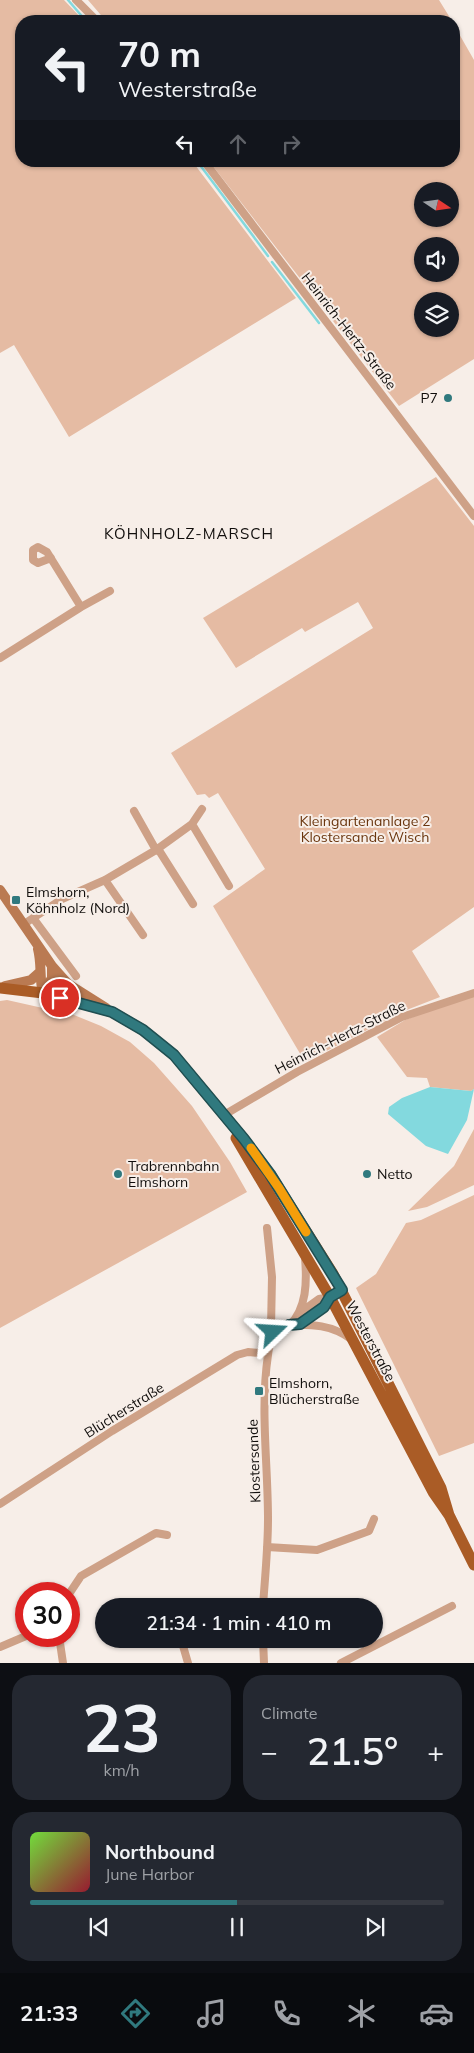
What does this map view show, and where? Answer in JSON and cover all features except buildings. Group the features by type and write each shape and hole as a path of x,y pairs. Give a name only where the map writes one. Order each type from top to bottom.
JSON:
{"main road":[{"path":"0,890 52,966 68,984 143,1030 174,1055 224,1115"},
{"path":"37,943 41,961 40,972 43,993"},
{"path":"43,993 52,978 52,966"},
{"path":"0,988 31,980 40,972"},
{"path":"0,988 43,993 112,1012"},
{"name":"Westerstraße","path":"224,1115 258,1178 330,1297 433,1492 449,1515 474,1565"},
{"name":"Westerstraße","path":"224,1115 270,1174 342,1290 442,1488 449,1515"}],"street":[{"path":"76,0 91,15"},
{"name":"Heinrich-Hertz-Straße","path":"209,167 474,516"},
{"path":"51,558 81,607"},
{"path":"0,658 110,591"},
{"path":"24,924 62,899 105,880 156,850 192,824 202,809"},
{"path":"134,811 156,850 160,852 192,904"},
{"path":"192,824 229,886"},
{"path":"105,880 143,935"},
{"path":"33,918 76,976"},
{"name":"Heinrich-Hertz-Straße","path":"224,1115 297,1072 402,1017 474,992"},
{"name":"Klostersande","path":"263,1598 268,1520 265,1436 268,1354 274,1335 271,1328 272,1277 267,1228"},
{"path":"274,1335 289,1325 302,1303 305,1288 304,1253"},
{"path":"296,1315 319,1299 330,1297 342,1290"},
{"path":"300,1324 324,1307 330,1297"},
{"path":"289,1325 311,1324 331,1328 354,1342"},
{"name":"Blücherstraße","path":"0,1504 237,1355 248,1352 268,1354"},
{"path":"266,1548 318,1550 370,1531 374,1519"},
{"path":"76,1582 80,1576 156,1533 167,1535"},
{"path":"341,1663 452,1606"},
{"path":"0,1647 15,1641"},
{"path":"61,1647 63,1663"},
{"path":"184,1648 188,1663"},
{"path":"263,1648 264,1663"}],"green space":[{"path":"0,0 64,0 78,15 15,15 15,167 197,167 296,298 69,437 14,345 0,353"},
{"path":"88,0 439,0 448,15 101,15"},
{"path":"460,36 474,60 474,359 399,406 214,167 460,167"},
{"name":"Kleingartenanlage 2 Klostersande Wisch","path":"436,477 474,526 474,907 412,951 440,997 404,1011 305,1062 213,906 265,869 218,793 209,798 205,794 197,795 171,753 373,628 358,602 305,632 302,628 236,668 203,618"},
{"path":"474,994 474,1089 471,1091 430,1087 427,1078 407,1077 377,1037 405,1020"},
{"name":"Trabrennbahn Elmshorn","path":"7,1000 74,1015 101,1026 130,1042 154,1063 192,1106 230,1162 247,1192 0,1328 0,1001"},
{"path":"474,1129 474,1185 427,1207 408,1211 454,1166"},
{"path":"474,1195 474,1443 439,1456 356,1288 376,1274 406,1223 421,1220"}],"water":[{"path":"430,1087 471,1091 474,1089 467,1120 448,1154 426,1146 388,1114 389,1107 402,1098"}],"waterway":[{"path":"68,0 81,15"},
{"path":"201,167 268,256"},
{"path":"272,262 319,323"}],"slow traffic":[{"path":"251,1148 270,1174 306,1232"}],"place":[{"name":"P7","path":"448,398"},
{"name":"Elmshorn, Köhnholz (Nord)","path":"16,900"},
{"name":"Trabrennbahn Elmshorn","path":"118,1174"},
{"name":"Netto","path":"367,1174"},
{"name":"Elmshorn, Blücherstraße","path":"259,1391"}],"district":[{"name":"KÖHNHOLZ-MARSCH","path":"189,533"}],"route":[{"path":"60,998 112,1012 143,1030 174,1055 244,1139 279,1188 342,1290 330,1297 324,1307 300,1324 289,1325 274,1335 273,1332"}]}
